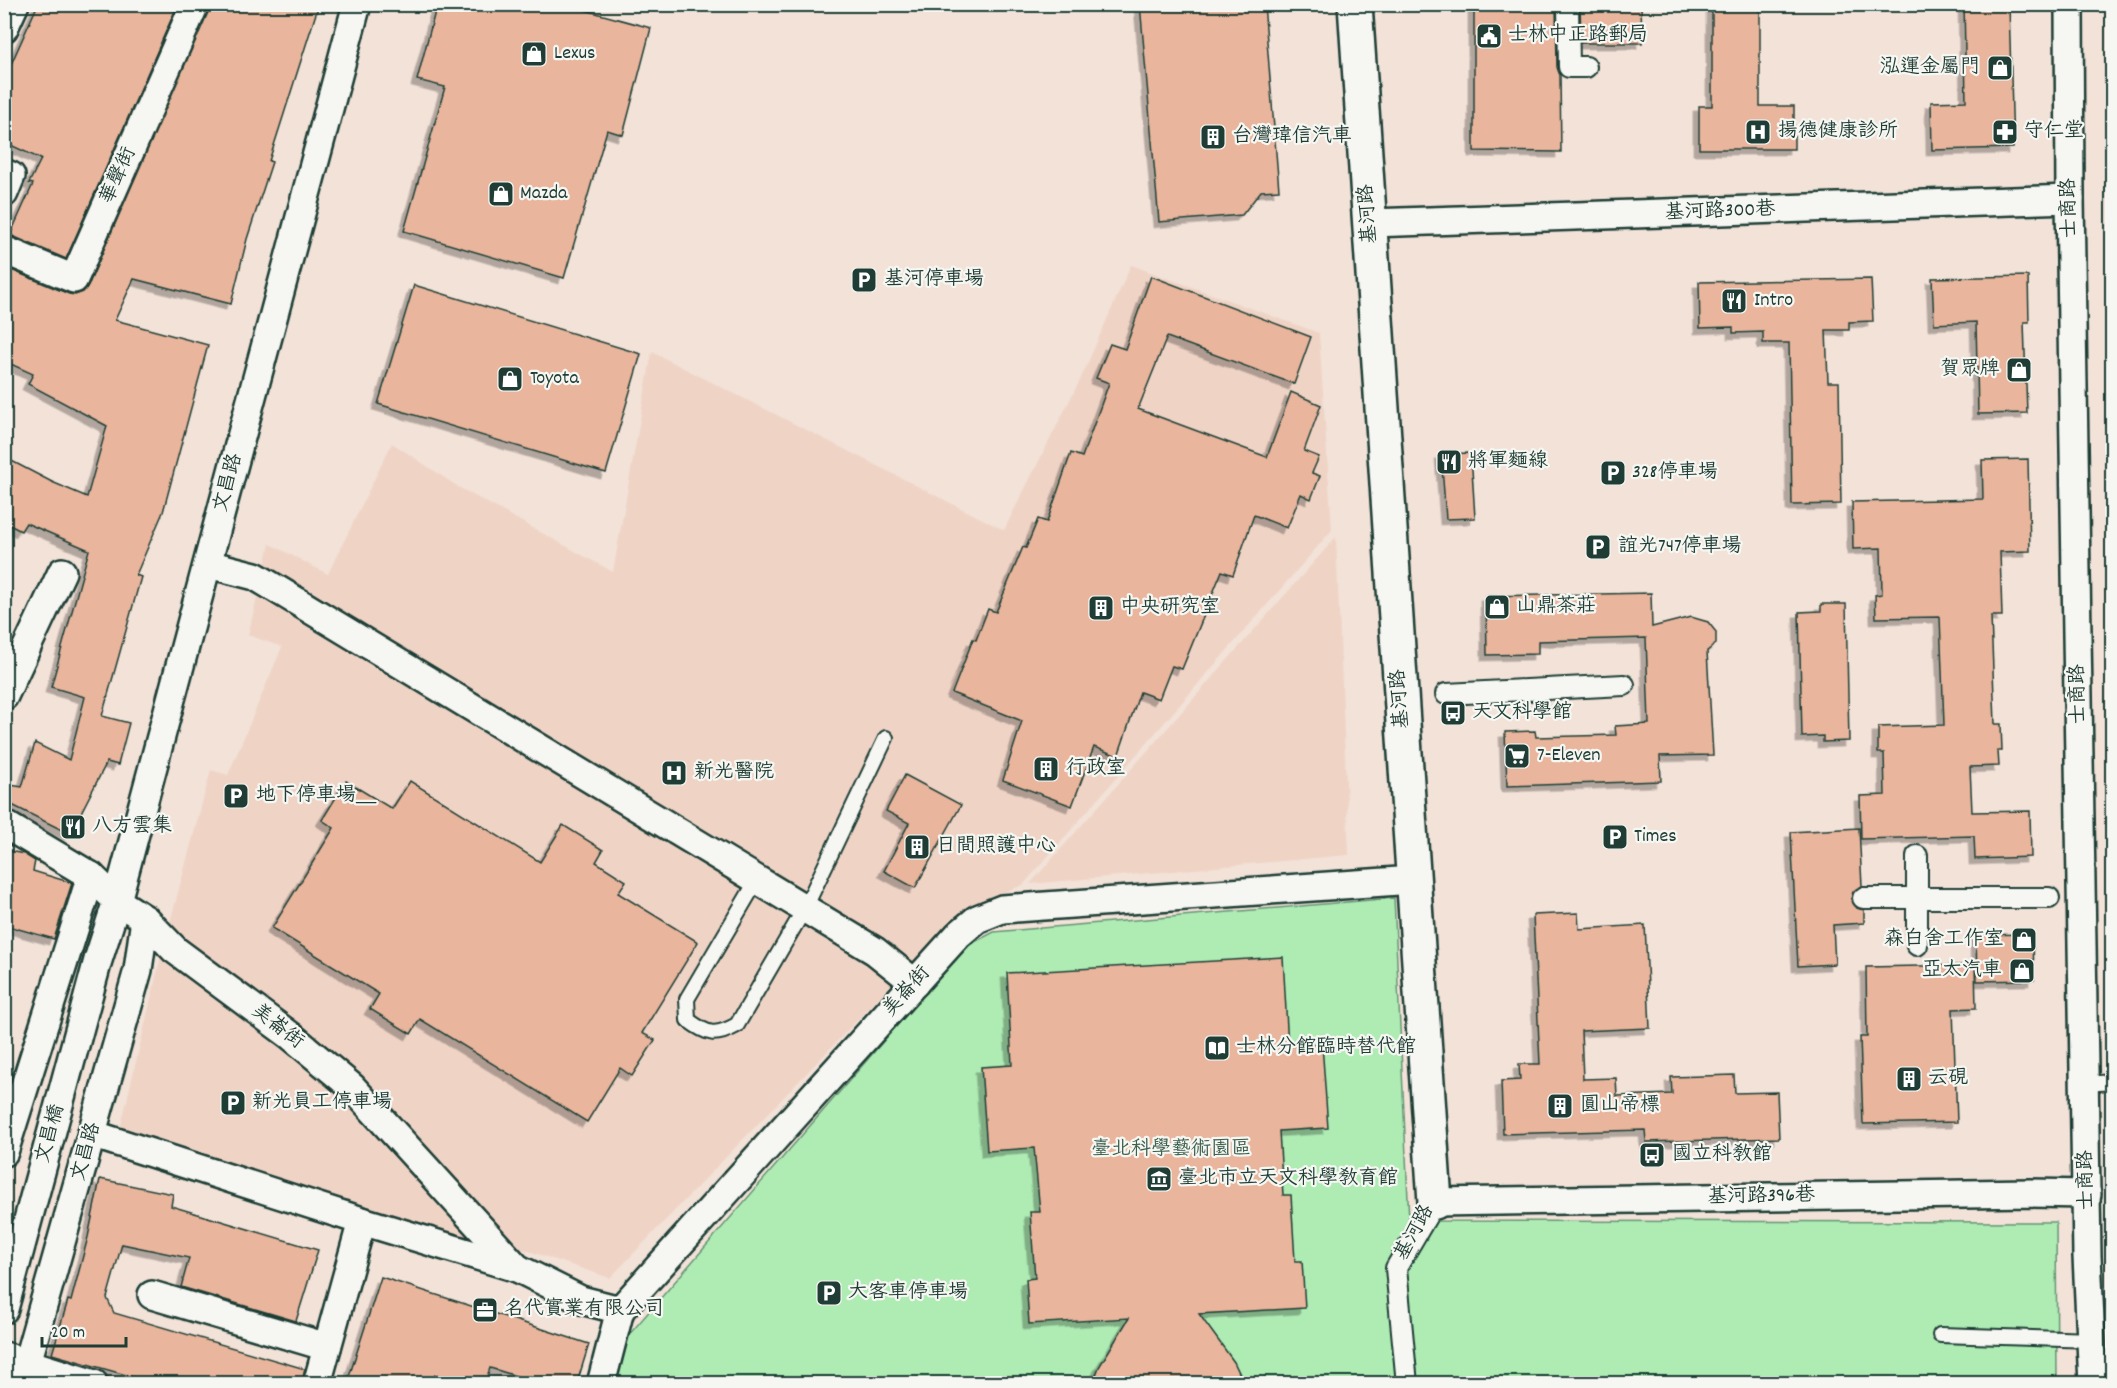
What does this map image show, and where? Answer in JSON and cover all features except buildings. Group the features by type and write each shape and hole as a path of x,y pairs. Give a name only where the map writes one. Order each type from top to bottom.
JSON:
{"street":[{"path":"4,28 15,4"},
{"name":"華聲街","path":"4,250 74,279 195,4"},
{"name":"文昌路","path":"98,960 117,901 357,4"},
{"name":"基河路","path":"1355,4 1435,1202 1396,1268 1407,1383"},
{"path":"1568,4 1569,67 1586,67"},
{"name":"士商路","path":"2068,4 2087,1256 2092,1383"},
{"name":"基河路300巷","path":"1370,224 2070,199"},
{"path":"208,564 255,576 875,951 915,983"},
{"path":"4,696 62,572"},
{"path":"1446,694 1624,685"},
{"name":"美崙街","path":"4,824 91,876 117,901 145,919 175,950 291,1036 352,1087 517,1268"},
{"path":"1917,856 1917,945"},
{"path":"4,1152 91,876"},
{"name":"美崙街","path":"92,1134 517,1268 581,1300 620,1310 958,935 977,918 1002,909 1413,880"},
{"path":"1863,898 2049,898"},
{"name":"文昌路","path":"17,1367 92,1134 138,969 145,919"},
{"name":"文昌橋","path":"4,1309 98,960"},
{"name":"基河路396巷","path":"1435,1202 2087,1194"},
{"path":"317,1383 362,1221"},
{"path":"152,1295 327,1347"},
{"path":"601,1383 620,1310"},
{"path":"17,1367 94,1383"}],"lane":[{"path":"758,880 687,999 688,1020 704,1031 721,1034 737,1025 805,908 886,738"},
{"path":"2086,1084 2112,1082"},
{"path":"1940,1335 2092,1340"}],"shaded area":[{"name":"新光醫院","path":"1131,265 1319,333 1332,530 1023,885 967,906 610,1278 529,1251 420,1224 119,1134 161,956 211,770 228,775 282,647 248,635 270,544 328,574 392,443 460,488 613,572 652,352 1004,530 1081,378"},
{"path":"1336,537 1349,855 1030,884"}],"green space":[{"name":"臺北科學藝術園區","path":"1394,898 1409,1221 2056,1222 2057,1383 615,1384 627,1337 965,947 994,932"}],"place":[{"name":"士林中正路郵局","path":"1489,36"},
{"name":"Lexus","path":"534,54"},
{"name":"泓運金屬門","path":"2000,68"},
{"name":"揚德健康診所","path":"1758,132"},
{"name":"守仁堂","path":"2005,132"},
{"name":"台灣瑋信汽車","path":"1213,137"},
{"name":"Mazda","path":"501,194"},
{"name":"基河停車場","path":"864,280"},
{"name":"Intro","path":"1734,301"},
{"name":"賀眾牌","path":"2019,370"},
{"name":"Toyota","path":"510,379"},
{"name":"將軍麵線","path":"1449,462"},
{"name":"328停車場","path":"1613,473"},
{"name":"誼光747停車場","path":"1598,547"},
{"name":"山鼎茶莊","path":"1497,607"},
{"name":"中央研究室","path":"1101,608"},
{"name":"天文科學館","path":"1453,713"},
{"name":"7-Eleven","path":"1517,756"},
{"name":"行政室","path":"1046,769"},
{"name":"新光醫院","path":"674,773"},
{"name":"地下停車場＿","path":"236,796"},
{"name":"八方雲集","path":"73,827"},
{"name":"Times","path":"1615,837"},
{"name":"日間照護中心","path":"917,847"},
{"name":"森白舍工作室","path":"2024,940"},
{"name":"亞太汽車","path":"2022,971"},
{"name":"士林分館臨時替代館","path":"1217,1048"},
{"name":"云硯","path":"1909,1079"},
{"name":"新光員工停車場","path":"233,1103"},
{"name":"圓山帝標","path":"1560,1106"},
{"name":"國立科教館","path":"1652,1155"},
{"name":"臺北市立天文科學教育館","path":"1159,1179"},
{"name":"大客車停車場","path":"829,1293"},
{"name":"名代實業有限公司","path":"485,1310"}]}
